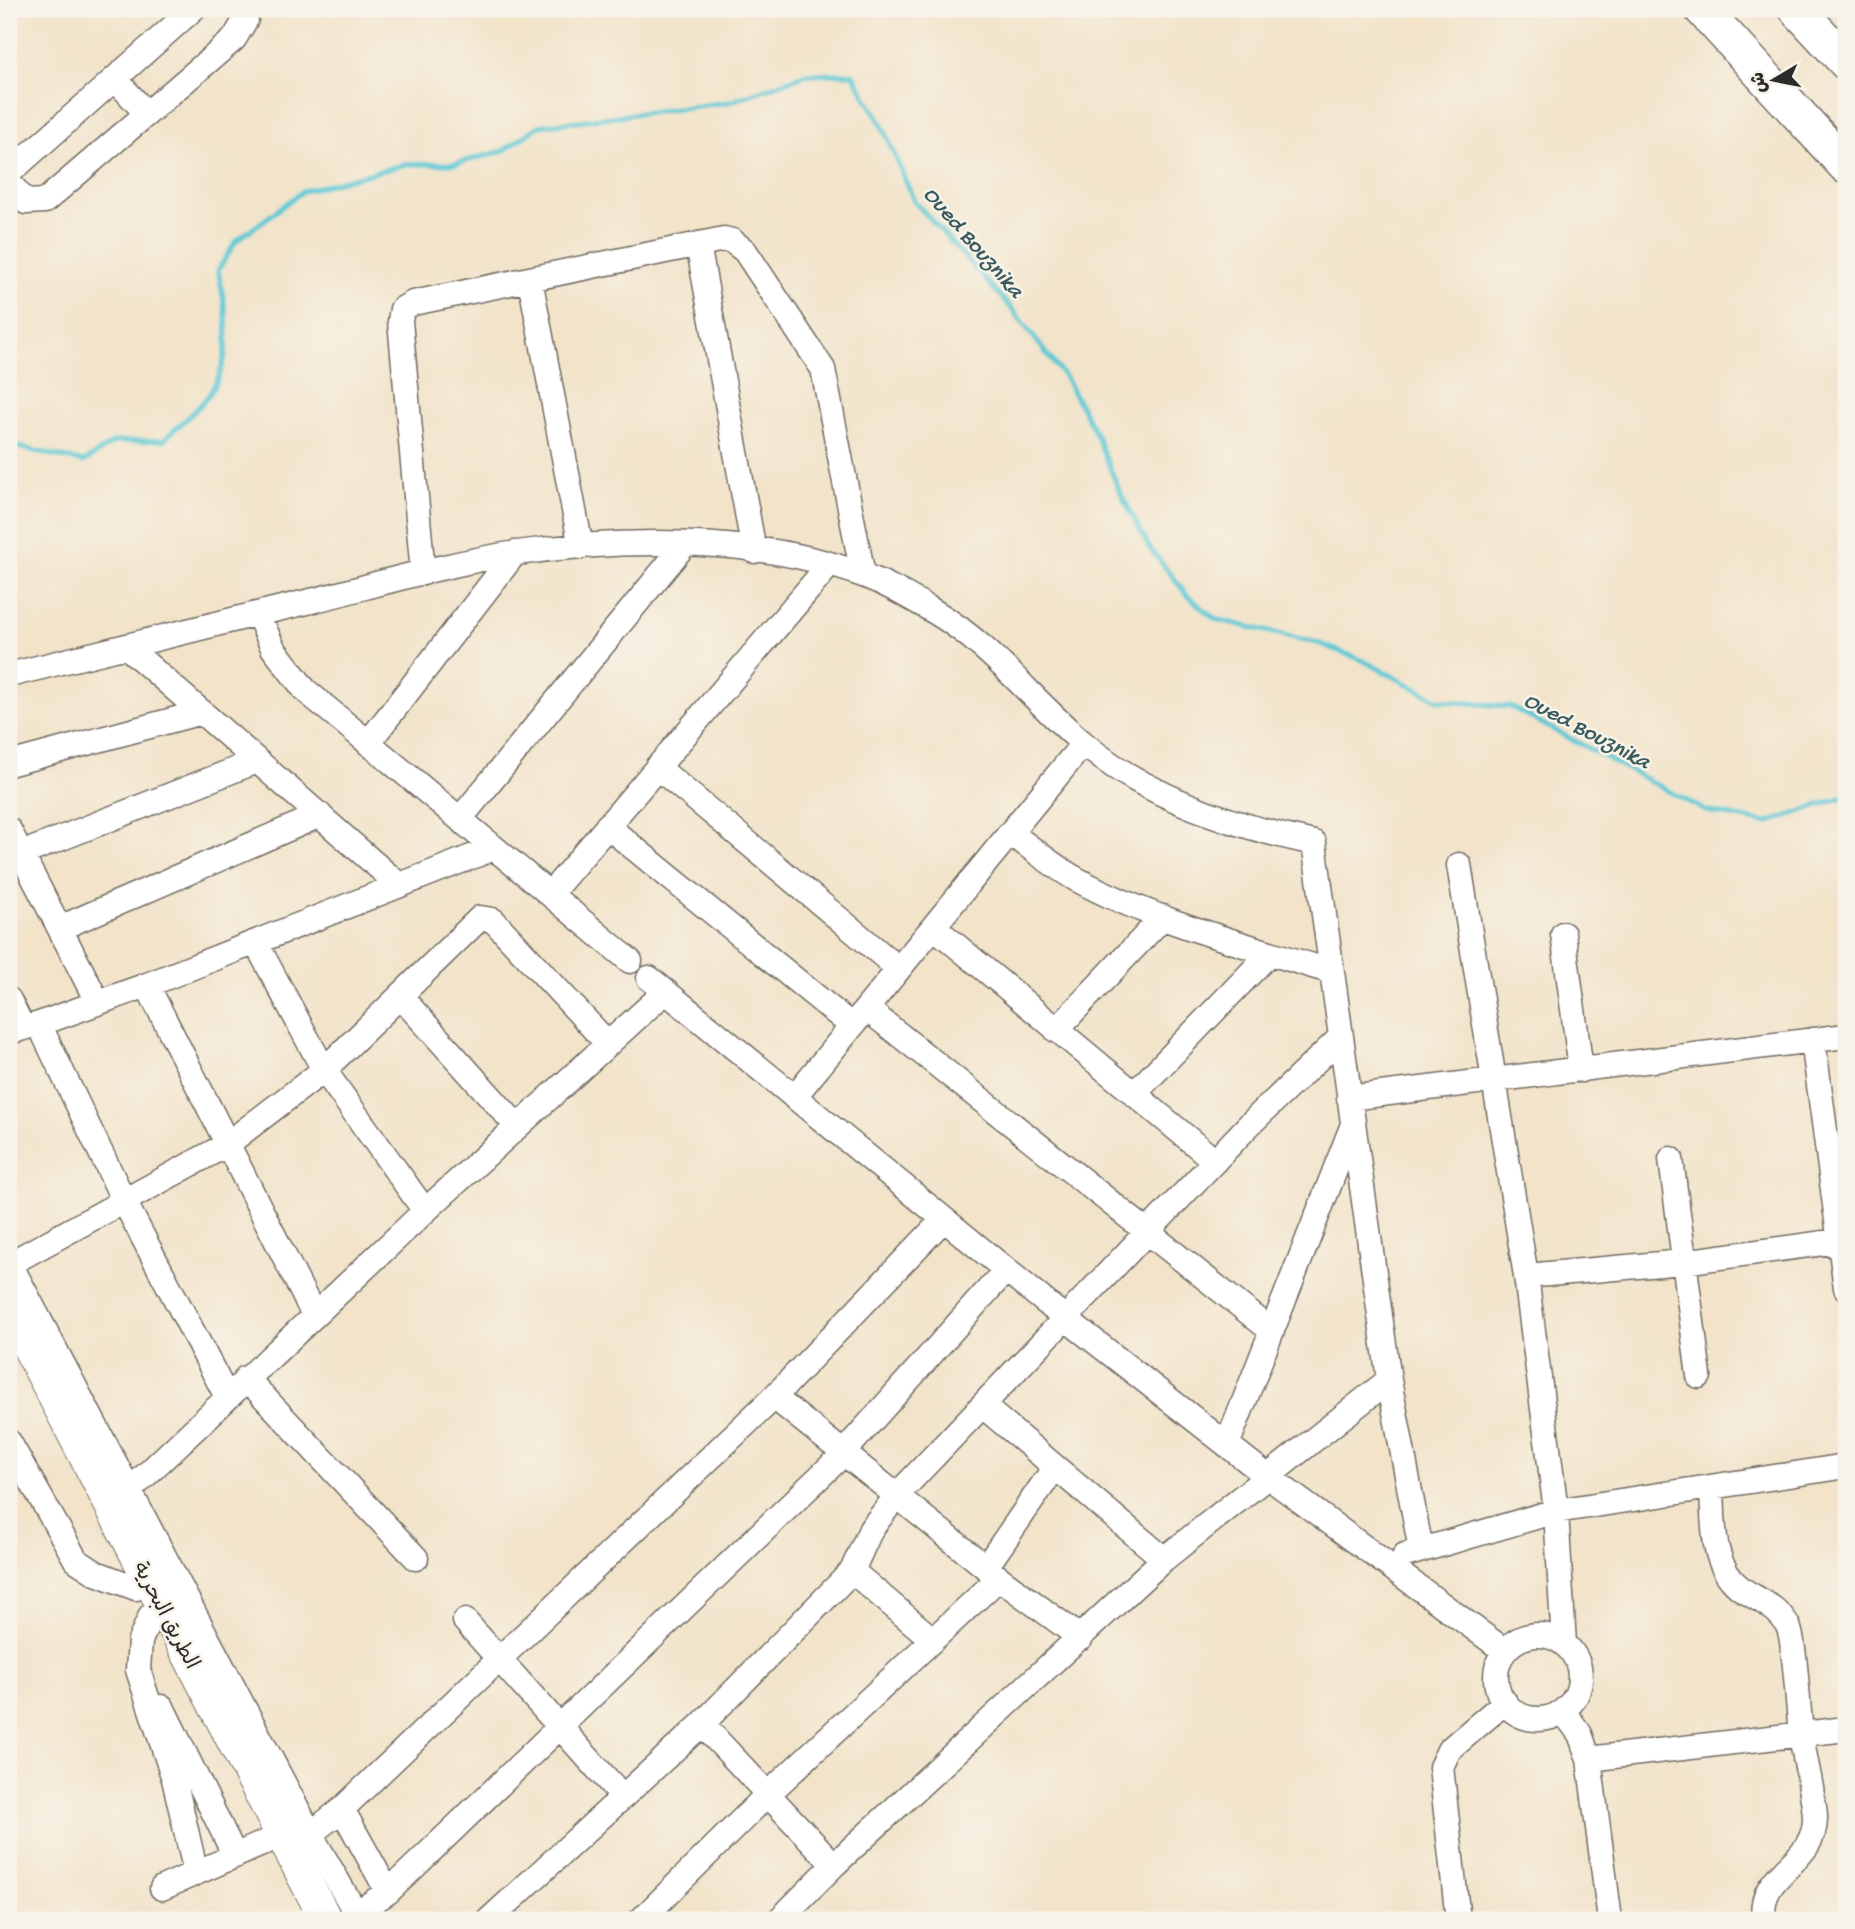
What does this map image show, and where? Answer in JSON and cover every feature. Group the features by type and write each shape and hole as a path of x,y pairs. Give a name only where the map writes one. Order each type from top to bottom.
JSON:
{"highway":[{"path":"1702,9 1846,166"},
{"path":"1797,9 1846,62"}],"main road":[{"name":"الطريق البحرية","path":"9,1310 119,1498 326,1920"},
{"name":"الطريق البحرية","path":"9,1356 151,1615 288,1840 310,1920"}],"street":[{"path":"9,173 193,9"},
{"path":"9,183 26,202 45,201 234,39 246,19 244,9"},
{"path":"114,79 147,114"},
{"path":"423,573 399,315 407,304 724,239 740,244 823,369 863,575"},
{"path":"698,244 754,551"},
{"path":"530,279 580,547"},
{"path":"460,819 685,544"},
{"path":"9,675 514,553 580,547 685,544 754,551 830,564 863,575 959,628 1083,744 1122,772 1165,794 1278,835 1314,843 1389,1380 1421,1550"},
{"path":"368,743 514,553"},
{"path":"550,894 830,564"},
{"path":"258,614 273,648 295,679 630,961"},
{"path":"126,646 399,885"},
{"path":"9,764 202,712"},
{"path":"794,1097 1083,744"},
{"path":"21,854 257,761"},
{"path":"657,767 899,969"},
{"path":"60,928 320,816"},
{"path":"607,826 859,1017 1021,1130 1146,1234 1272,1331"},
{"path":"9,830 98,1003"},
{"path":"1010,833 1074,878 1163,917 1332,972"},
{"path":"24,1028 147,985 494,848"},
{"path":"1459,865 1526,1276 1556,1511 1564,1644"},
{"path":"1056,1030 1163,917"},
{"path":"608,1044 489,918 475,921 401,997 324,1070 226,1145 9,1263 119,1498 425,1210 608,1044 657,985 1005,1271 1267,1476 1505,1651"},
{"path":"934,927 1215,1161"},
{"path":"1563,933 1581,1070"},
{"path":"256,943 324,1070 425,1210"},
{"path":"1134,1094 1270,953"},
{"path":"147,985 314,1315"},
{"path":"401,997 517,1126"},
{"path":"9,1000 124,1201 227,1396"},
{"path":"1349,1098 1846,1036"},
{"path":"489,1920 702,1724 852,1571 871,1529 898,1494 1215,1161 1341,1037"},
{"path":"1813,1040 1843,1240 1846,1288"},
{"path":"1227,1445 1353,1126"},
{"path":"1671,1159 1699,1376"},
{"path":"162,1888 235,1856 288,1840 342,1809 774,1397 943,1220"},
{"path":"1526,1276 1683,1262 1843,1240"},
{"path":"288,1840 354,1918 388,1892 844,1452 1005,1271"},
{"path":"246,1378 416,1558"},
{"path":"779,1920 834,1865 1164,1559 1389,1380"},
{"path":"774,1397 993,1572 1081,1638"},
{"path":"982,1406 1164,1559"},
{"path":"9,1442 76,1560 96,1573 136,1588"},
{"path":"1385,1562 1556,1511 1846,1466"},
{"path":"641,1920 768,1794 932,1639 993,1572 1055,1467"},
{"path":"1712,1488 1716,1546 1724,1574 1743,1590 1772,1606 1789,1627 1801,1734 1815,1817 1812,1836 1802,1853 1766,1890 1761,1905 1764,1920"},
{"path":"852,1571 932,1639"},
{"path":"151,1615 138,1654 139,1677 174,1779 196,1873"},
{"path":"465,1621 622,1796"},
{"path":"1534,1635 1544,1635 1564,1644 1572,1652 1580,1672 1577,1694 1563,1711 1543,1719 1532,1719 1512,1710 1499,1693 1497,1671 1505,1651 1523,1638 1534,1635"},
{"path":"146,1699 159,1704 168,1713 235,1856"},
{"path":"1458,1920 1441,1767 1449,1750 1505,1702"},
{"path":"1563,1711 1580,1734 1589,1759 1610,1920"},
{"path":"702,1724 834,1865"},
{"path":"1589,1759 1846,1729"},
{"path":"342,1809 388,1892"}],"waterway":[{"name":"Oued Bouznika","path":"9,445 84,462 114,442 164,440 210,393 223,364 227,333 218,270 236,241 303,191 407,164 454,164 503,151 539,126 729,102 807,74 853,74 882,125 914,201 1012,309 1064,376 1094,430 1120,492 1149,547 1188,596 1215,619 1318,643 1362,660 1438,700 1511,707 1706,811 1767,823 1846,796"}]}
